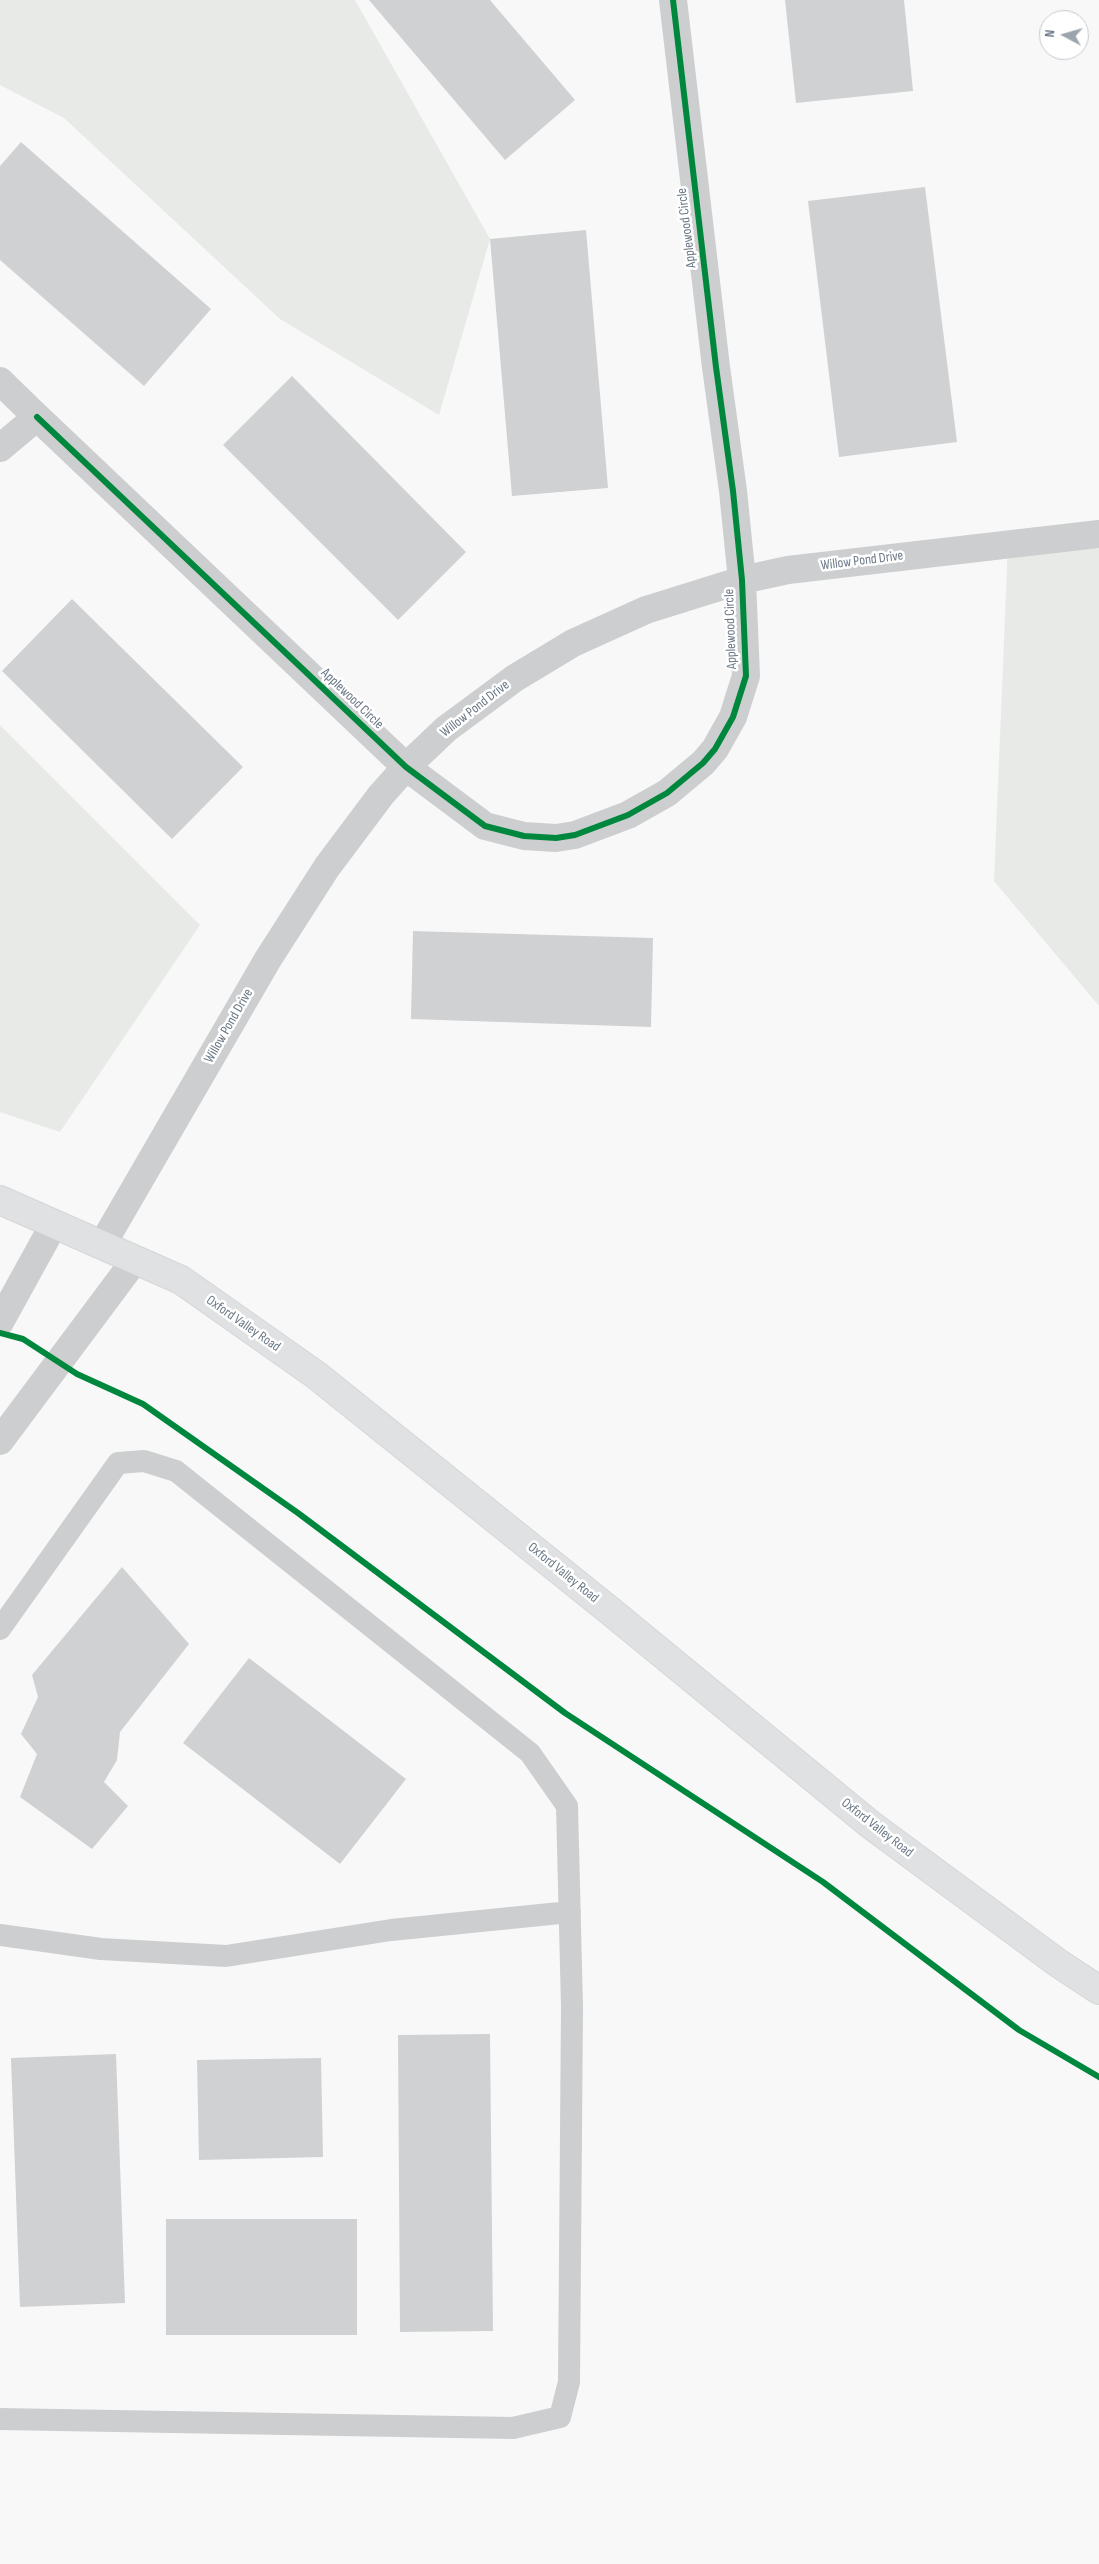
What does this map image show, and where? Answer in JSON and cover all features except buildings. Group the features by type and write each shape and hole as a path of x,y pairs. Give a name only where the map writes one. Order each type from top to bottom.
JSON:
{"main road":[{"name":"Oxford Valley Road","path":"0,1200 181,1280 316,1376 609,1610 871,1825 1058,1963 1099,1990"}],"street":[{"name":"Applewood Circle","path":"0,381 406,768 485,826 524,836 556,838 575,835 628,815 667,793 703,763 715,749 733,717 746,676 742,580 733,492 672,0"},
{"path":"0,448 37,417"},
{"name":"Willow Pond Drive","path":"102,1245 268,959 327,867 381,795 406,768 446,729 515,678 573,643 646,610 742,580 788,570 1099,534"},
{"path":"0,1322 54,1224"},
{"path":"0,1441 135,1260"}],"lane":[{"path":"0,1629 118,1463 144,1461 176,1471 530,1753 567,1806 572,2007 569,2382 560,2417 513,2428 0,2419"},
{"path":"0,1935 101,1950 226,1956 391,1930 570,1912"}],"shaded area":[{"path":"0,0 355,0 490,239 439,415 280,319 64,118 0,85"},
{"path":"1099,534 1099,1006 994,881 1008,544"},
{"path":"0,725 200,925 60,1132 0,1112"}],"cycle path":[{"path":"37,417 406,767 485,826 524,836 556,838 575,835 628,815 667,793 703,763 715,749 733,717 746,676 742,580 733,491 716,367 673,0"},
{"path":"0,1333 23,1339 77,1374 143,1404 298,1513 565,1713 823,1882 1019,2030 1099,2077"}]}
